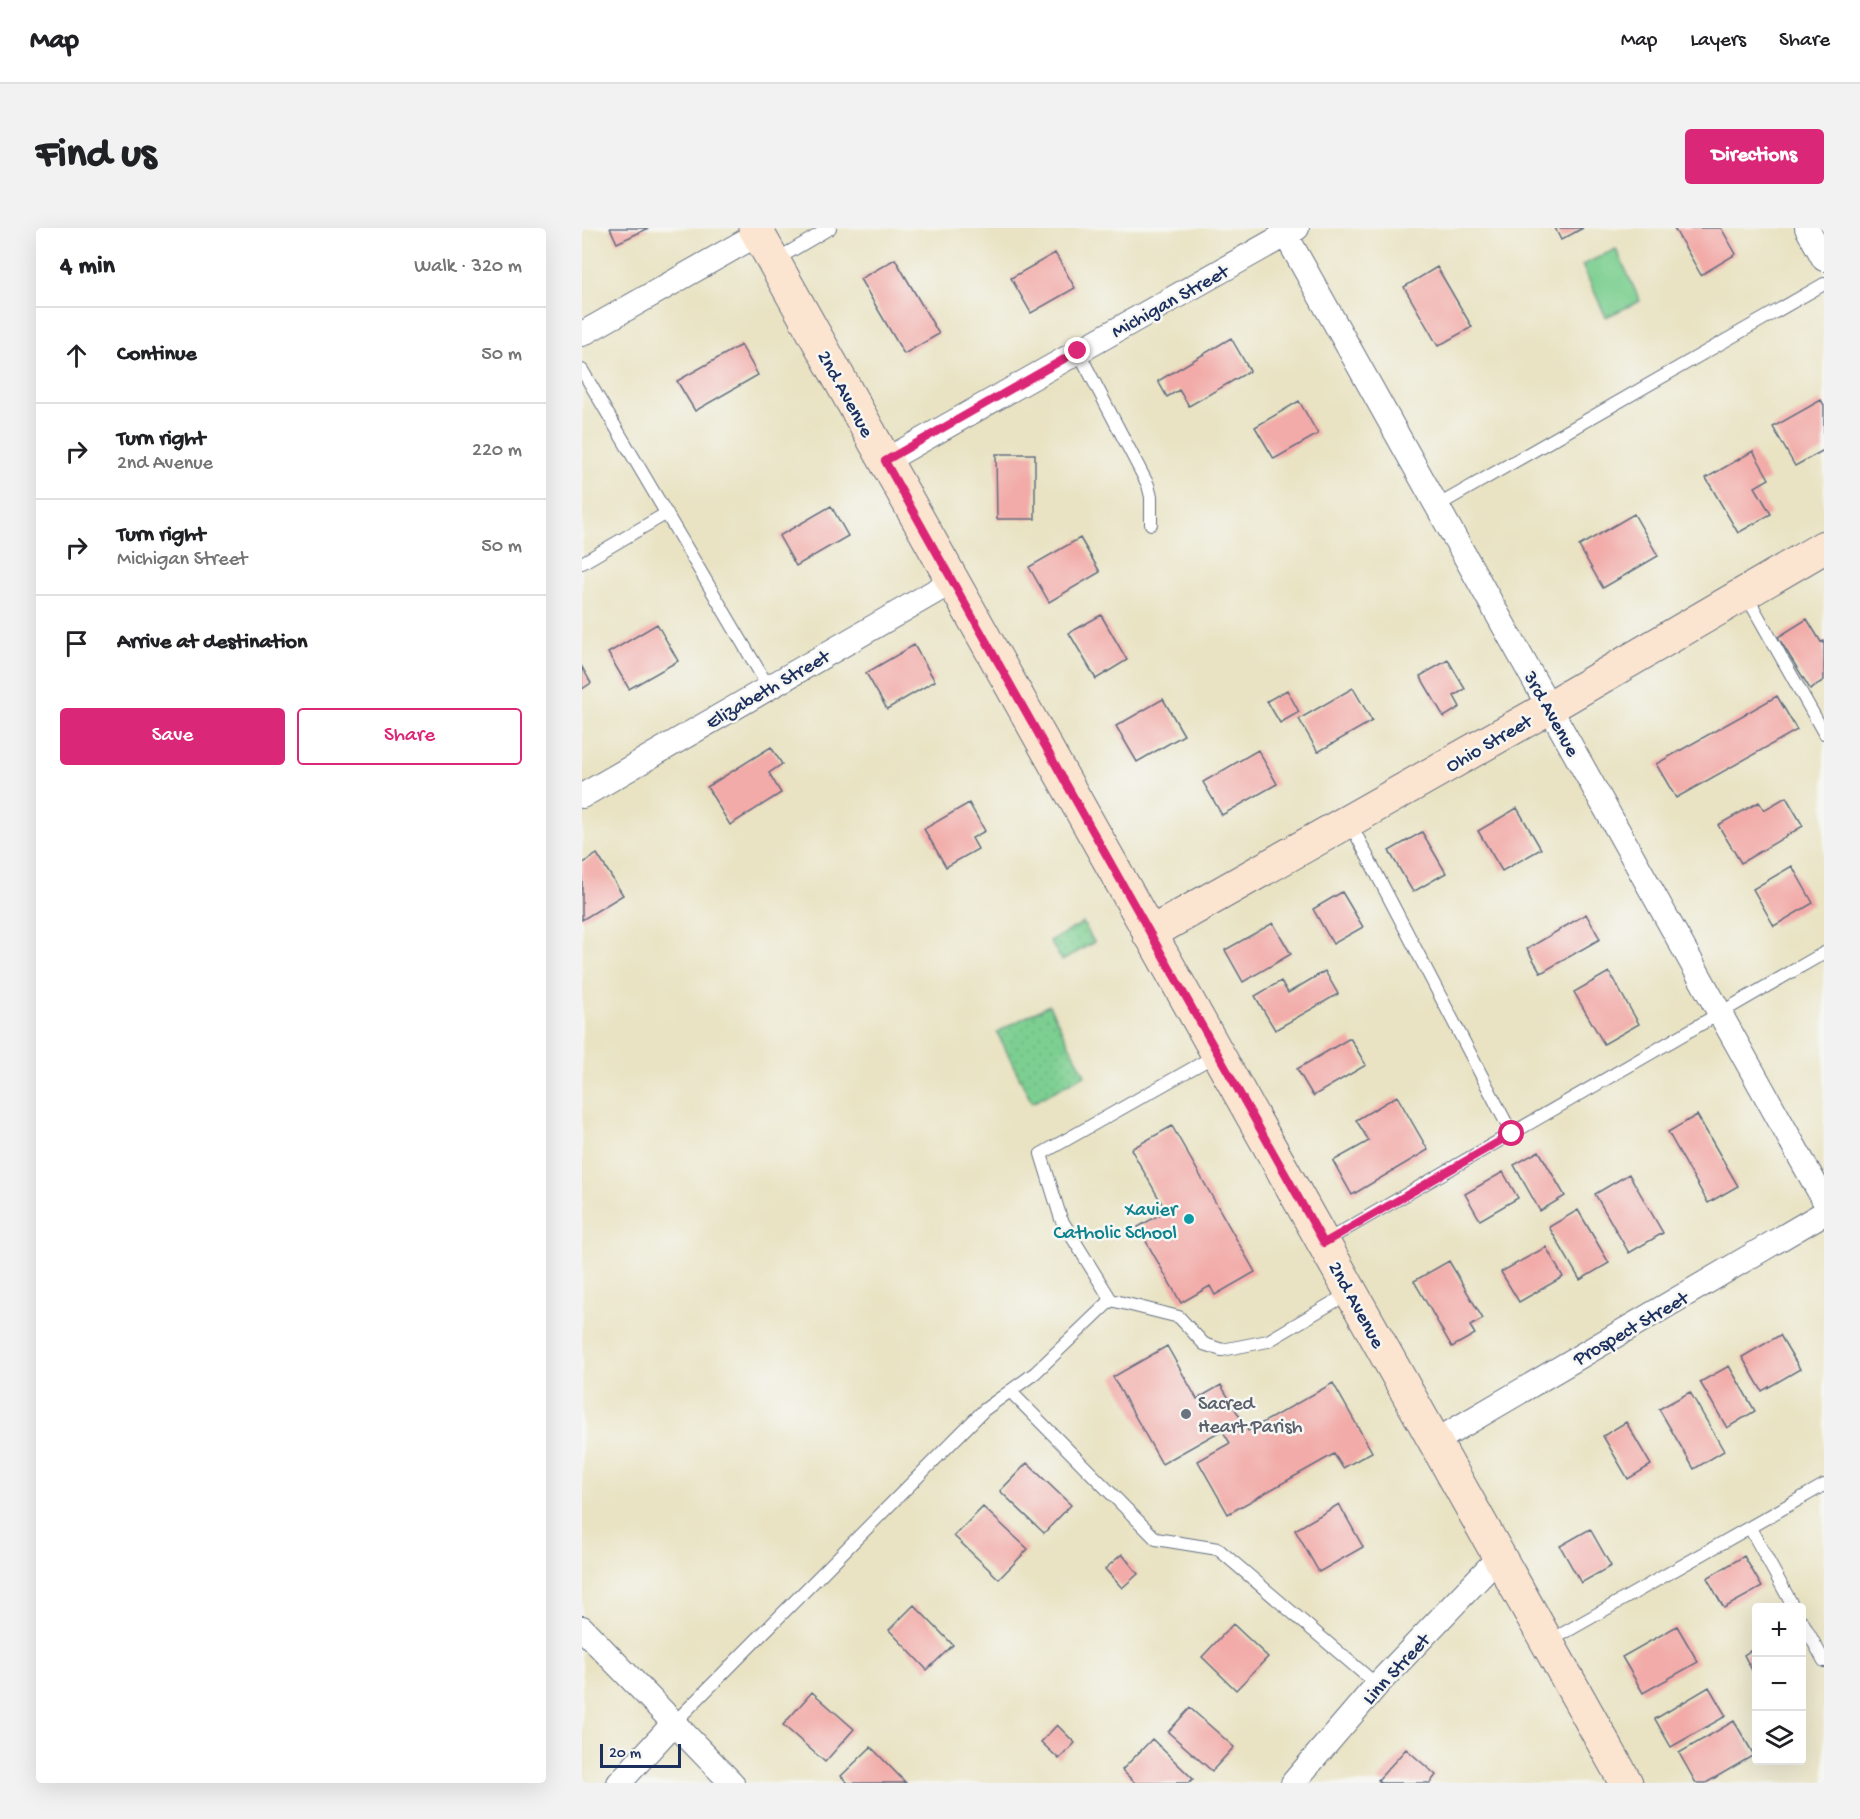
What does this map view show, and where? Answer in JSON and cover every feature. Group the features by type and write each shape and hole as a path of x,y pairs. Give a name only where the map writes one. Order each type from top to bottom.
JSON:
{"street":[{"path":"1807,228 1824,259"},
{"name":"Michigan Street","path":"885,461 1288,230"},
{"name":"3rd Avenue","path":"1288,230 1437,506 1824,1200"},
{"path":"582,334 762,241"},
{"name":"2nd Avenue","path":"762,241 1626,1783"},
{"name":"Ohio Street","path":"1149,934 1550,707 1824,547"},
{"name":"Elizabeth Street","path":"582,796 953,581"},
{"name":"Prospect Street","path":"1436,1441 1824,1213"},
{"name":"Linn Street","path":"1293,1783 1377,1684 1500,1556"},
{"path":"582,1628 732,1783"},
{"path":"619,1783 673,1724"}],"lane":[{"path":"762,241 830,228"},
{"path":"1437,506 1824,284"},
{"path":"1078,351 1148,485 1151,497 1151,524"},
{"path":"582,370 769,688"},
{"path":"582,563 667,513"},
{"path":"1745,593 1824,733"},
{"path":"1349,821 1512,1134"},
{"path":"1324,1243 1824,953"},
{"path":"1217,1054 1041,1154 1061,1219 1111,1300 1179,1317 1204,1344 1222,1350 1268,1341 1351,1292"},
{"path":"673,1724 984,1410 1035,1373 1111,1300"},
{"path":"1011,1392 1156,1539 1218,1549 1377,1684"},
{"path":"1548,1642 1824,1485"},
{"path":"1750,1528 1791,1603"},
{"path":"1806,1628 1824,1661"}],"green space":[{"path":"1616,249 1640,301 1606,317 1582,265"},
{"path":"1083,923 1094,942 1062,961 1050,941"},
{"path":"1049,1005 1085,1075 1032,1103 997,1032"}],"building":[{"path":"610,228 649,228 617,243"},
{"path":"1555,228 1583,228 1561,240"},
{"path":"1674,228 1721,228 1736,254 1701,275"},
{"path":"1055,253 1075,288 1031,313 1011,278"},
{"path":"895,259 939,334 904,354 860,279"},
{"path":"1437,267 1472,327 1438,346 1404,287"},
{"path":"1231,338 1250,371 1189,406 1179,390 1167,397 1158,381"},
{"path":"741,345 758,375 695,411 677,381"},
{"path":"1821,400 1824,405 1824,450 1795,466 1773,427"},
{"path":"1299,401 1318,434 1274,459 1255,427"},
{"path":"1753,451 1769,479 1755,487 1771,514 1738,533 1706,478"},
{"path":"996,454 1035,454 1035,519 997,519"},
{"path":"831,506 848,536 796,566 779,536"},
{"path":"1634,514 1658,556 1603,588 1579,546"},
{"path":"1080,538 1100,572 1049,602 1029,567"},
{"path":"1101,615 1127,660 1096,679 1069,633"},
{"path":"1807,619 1821,642 1824,641 1824,680 1810,689 1778,637"},
{"path":"657,624 678,661 629,689 608,653"},
{"path":"914,645 935,681 887,709 866,673"},
{"path":"1448,660 1465,689 1454,696 1460,707 1444,717 1420,676"},
{"path":"582,667 591,683 582,689"},
{"path":"1353,688 1372,721 1318,752 1299,719"},
{"path":"1287,690 1299,712 1280,723 1267,701"},
{"path":"1777,696 1797,730 1676,798 1656,764"},
{"path":"1163,699 1184,735 1137,762 1116,726"},
{"path":"771,747 782,764 769,773 781,793 730,825 707,787"},
{"path":"1258,750 1277,784 1222,815 1203,782"},
{"path":"1786,797 1803,826 1741,863 1718,825 1759,802 1764,810"},
{"path":"969,803 985,831 972,838 978,849 946,867 924,829"},
{"path":"1517,808 1541,849 1502,871 1478,831"},
{"path":"1422,832 1446,873 1413,892 1389,851"},
{"path":"597,854 623,895 582,920 582,864"},
{"path":"1792,866 1813,903 1774,926 1753,889"},
{"path":"1342,892 1363,927 1333,944 1313,909"},
{"path":"1586,914 1600,939 1541,973 1527,949"},
{"path":"1273,923 1291,954 1243,982 1225,950"},
{"path":"1325,971 1338,994 1275,1030 1255,996 1281,981 1288,993"},
{"path":"1609,972 1639,1024 1604,1044 1574,992"},
{"path":"1350,1038 1366,1065 1313,1096 1297,1069"},
{"path":"1397,1096 1428,1150 1352,1195 1333,1161 1369,1141 1356,1120"},
{"path":"1697,1115 1738,1186 1708,1203 1668,1132"},
{"name":"Xavier Catholic School","path":"1172,1126 1255,1272 1215,1295 1210,1286 1181,1303 1138,1227 1166,1211 1131,1149"},
{"path":"1539,1151 1565,1196 1540,1211 1514,1165"},
{"path":"1503,1172 1518,1198 1480,1220 1465,1194"},
{"path":"1629,1174 1663,1233 1629,1253 1595,1194"},
{"path":"1578,1210 1609,1263 1580,1280 1549,1227"},
{"path":"1546,1247 1563,1277 1519,1302 1501,1272"},
{"path":"1449,1261 1483,1319 1470,1326 1475,1334 1452,1347 1414,1281"},
{"path":"1780,1335 1800,1369 1762,1391 1742,1357"},
{"name":"Sacred Heart Parish","path":"1167,1346 1197,1399 1221,1385 1248,1431 1333,1383 1372,1452 1343,1468 1334,1454 1228,1514 1198,1461 1230,1443 1222,1430 1162,1464 1113,1377"},
{"path":"1729,1366 1755,1411 1727,1428 1700,1382"},
{"path":"1690,1392 1724,1451 1694,1469 1659,1409"},
{"path":"1626,1422 1651,1465 1628,1479 1603,1436"},
{"path":"1027,1463 1071,1505 1044,1533 1000,1491"},
{"path":"1339,1504 1363,1547 1319,1572 1295,1530"},
{"path":"983,1507 1028,1549 999,1579 954,1536"},
{"path":"1590,1529 1611,1566 1581,1583 1560,1546"},
{"path":"1122,1554 1138,1574 1122,1588 1105,1569"},
{"path":"1744,1556 1762,1587 1724,1608 1707,1578"},
{"path":"914,1605 953,1645 927,1670 889,1630"},
{"path":"1233,1624 1268,1657 1236,1690 1202,1657"},
{"path":"1677,1626 1698,1662 1643,1693 1622,1657"},
{"path":"1752,1650 1752,1670 1744,1655"},
{"path":"1709,1687 1726,1716 1671,1747 1655,1719"},
{"path":"812,1692 854,1729 825,1762 783,1725"},
{"path":"1190,1708 1234,1747 1212,1771 1168,1732"},
{"path":"1734,1721 1752,1752 1752,1756 1706,1783 1696,1783 1679,1753"},
{"path":"1057,1725 1075,1743 1059,1759 1041,1742"},
{"path":"1152,1739 1193,1779 1188,1783 1135,1783 1122,1770"},
{"path":"871,1747 906,1783 848,1783 841,1776"},
{"path":"1406,1749 1436,1775 1430,1783 1381,1783 1378,1780"}],"place":[{"name":"Xavier Catholic School","path":"1189,1219"},
{"name":"Sacred Heart Parish","path":"1186,1414"}],"route":[{"path":"1078,351 885,461 1324,1243 1512,1134"}]}
